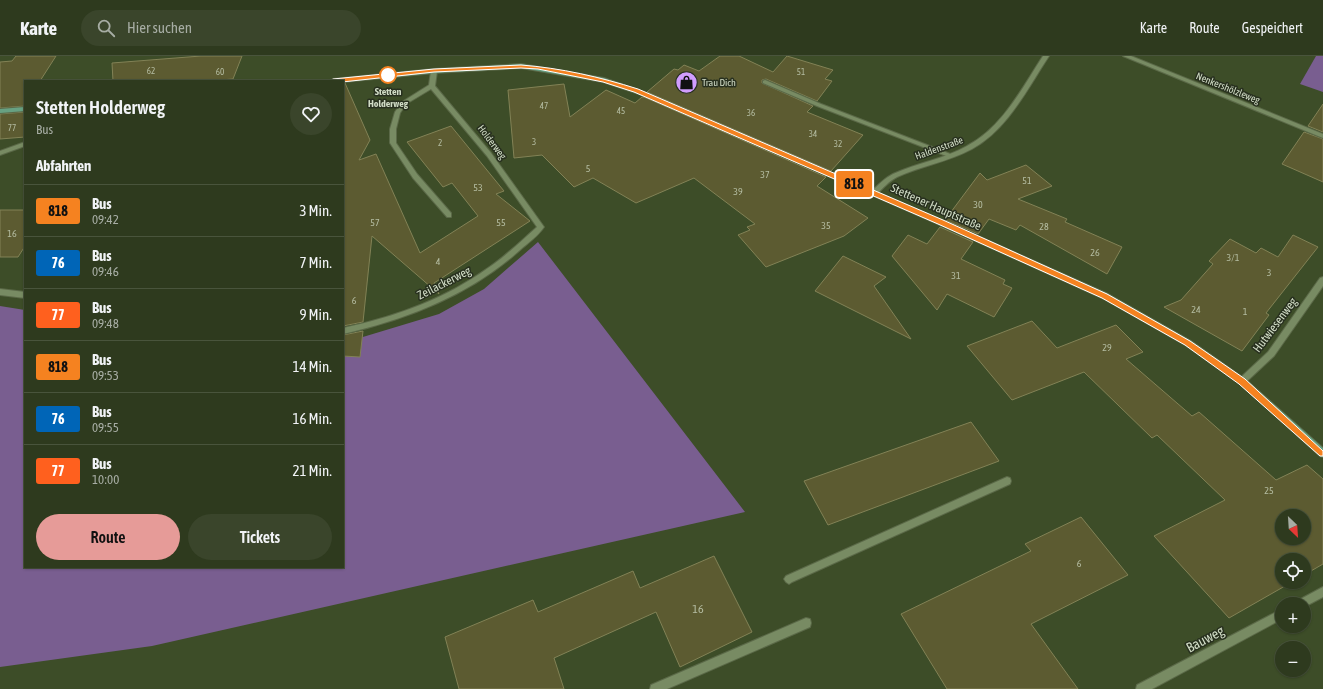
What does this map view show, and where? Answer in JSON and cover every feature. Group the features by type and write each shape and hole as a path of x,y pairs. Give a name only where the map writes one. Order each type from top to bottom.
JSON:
{"street":[{"name":"Haldenstraße","path":"874,193 894,176 972,147 994,129 1007,114 1046,56"},
{"name":"Nenkershölzleweg","path":"1126,56 1323,136"},
{"name":"Stettener Hauptstraße","path":"343,80 434,71 521,66 604,80 647,95 874,193 1105,296 1188,343 1242,382 1323,453"},
{"path":"434,71 432,86 404,102 397,113 393,129 393,143 415,176 448,215"},
{"path":"765,82 819,105 951,156"},
{"name":"Holderweg","path":"432,86 468,127 516,190 541,228"},
{"path":"0,111 24,109"},
{"path":"0,153 24,144"},
{"name":"Zeilackerweg","path":"344,331 368,326 404,315 445,297 482,276 541,228"},
{"name":"Hutwiesenweg","path":"1242,382 1271,354 1323,280"},
{"path":"0,292 24,295"},
{"path":"789,578 1007,481"},
{"path":"1311,598 1323,592"},
{"name":"Bauweg","path":"1141,689 1275,618"},
{"path":"655,689 806,623"}],"shaded area":[{"path":"1316,56 1323,56 1323,92 1300,84"},
{"path":"538,242 745,512 152,646 0,667 0,306 24,310 24,568 344,568 344,343 439,314 484,289"}],"building":[{"path":"16,56 56,56 41,80 24,80 24,106 0,108 0,62 12,61"},
{"path":"201,56 242,56 233,79 220,80 113,80 112,63"},
{"path":"720,56 739,56 773,72 787,56 833,70 825,79 832,81 817,101 766,79 762,80 762,83 813,106 807,112 863,135 831,171 647,92 674,69 678,70 684,65 699,71"},
{"path":"344,83 370,140 359,160 376,154 420,253 478,216 452,183 443,187 407,142 451,126 504,191 496,194 530,221 434,283 439,294 372,236 363,322 344,326"},
{"path":"564,84 570,117 606,90 635,103 644,97 826,177 817,186 868,218 844,236 766,267 738,235 750,230 747,227 755,224 694,178 636,203 593,178 574,187 542,155 514,158 508,90"},
{"path":"1323,104 1323,132 1308,126"},
{"path":"24,112 24,137 0,139 0,114"},
{"path":"1304,132 1323,139 1323,182 1282,164"},
{"path":"1026,165 1052,186 1018,199 1067,219 1065,222 1122,247 1107,274 1020,225 1016,230 989,219 978,234 945,220 980,173 987,180"},
{"path":"0,210 24,210 24,248 18,257 0,257"},
{"path":"940,227 973,242 961,259 1005,280 1003,284 1012,288 994,317 947,294 937,310 892,256 908,235 927,244"},
{"path":"1293,235 1318,247 1266,313 1269,315 1242,351 1164,307 1181,300 1213,264 1209,261 1230,239 1256,253 1261,248 1278,257"},
{"path":"843,256 886,277 874,286 911,339 815,291"},
{"path":"1032,321 1057,348 1116,325 1143,352 1126,359 1192,416 1199,412 1276,480 1307,465 1323,479 1323,564 1311,571 1311,553 1275,553 1275,589 1280,589 1229,618 1154,536 1225,500 1157,435 1152,438 1084,372 1012,400 967,346"},
{"path":"363,331 360,357 344,356 344,335"},
{"path":"971,422 999,461 828,525 804,481"},
{"path":"1081,517 1128,575 1031,624 1078,689 947,689 901,614 1031,551 1025,544"},
{"path":"714,556 752,632 680,667 656,612 554,658 564,689 459,689 445,637 533,600 538,612 633,571 640,588"}],"bus line":[{"name":"818","path":"343,80 434,71 521,66 604,80 636,90 940,222 1105,296 1188,343 1242,382 1323,453"}],"place":[{"name":"Stetten Holderweg","path":"388,75"},
{"name":"Trau Dich","path":"686,82"}]}
